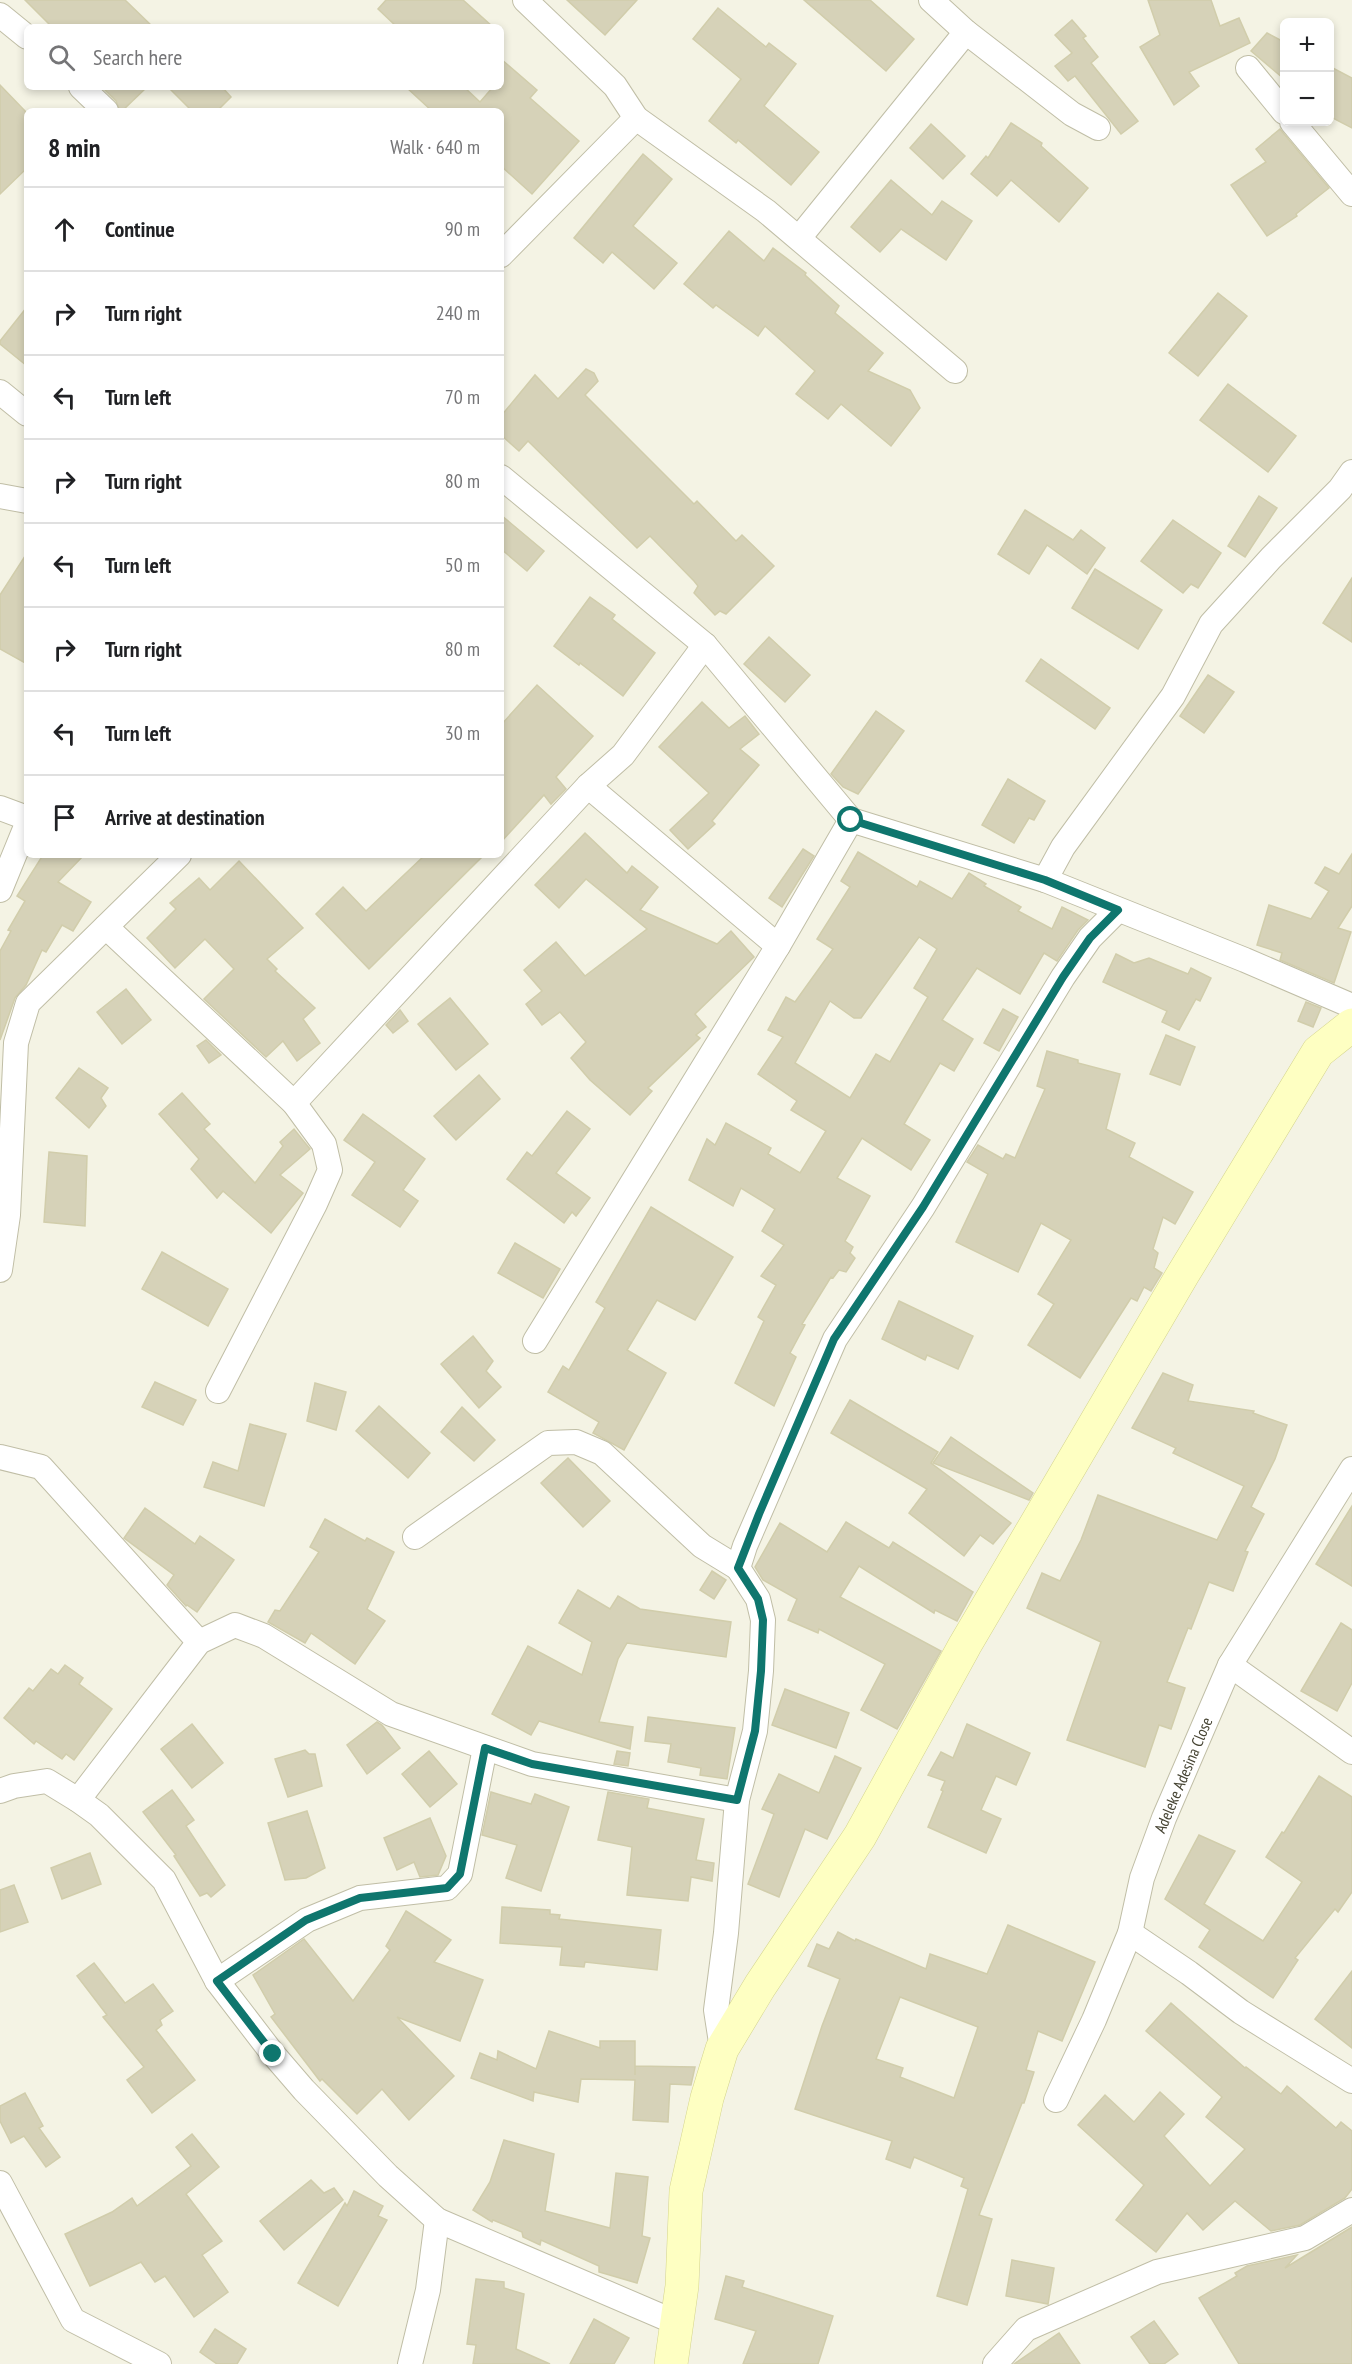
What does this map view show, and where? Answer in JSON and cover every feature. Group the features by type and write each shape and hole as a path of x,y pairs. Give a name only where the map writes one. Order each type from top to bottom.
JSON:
{"street":[{"path":"525,0 615,86 636,118 766,211 955,371"},
{"path":"931,0 966,32 1072,114 1098,128"},
{"path":"0,15 24,35"},
{"path":"799,238 966,32"},
{"path":"1248,68 1280,107"},
{"path":"84,90 103,108"},
{"path":"504,252 636,118"},
{"path":"1295,126 1352,194"},
{"path":"0,392 24,412"},
{"path":"1045,880 1064,847 1173,696 1210,624 1271,558 1340,489 1352,472"},
{"path":"504,485 705,645 851,820 1045,880 1245,960 1352,1006"},
{"path":"0,496 24,500"},
{"path":"294,1102 588,786 623,755 705,645"},
{"path":"588,786 778,946"},
{"path":"0,808 24,817"},
{"path":"535,1341 778,946 851,820"},
{"path":"0,890 24,831"},
{"path":"0,1270 8,1215 16,1043 28,1003 176,858"},
{"path":"738,1568 834,1339 923,1207 1063,977 1090,938 1118,910"},
{"path":"106,927 294,1102 324,1144 330,1170 315,1204 218,1391"},
{"path":"671,2364 682,2286 686,2190 706,2098 722,2049 760,1986 860,1836 965,1645 1183,1274 1318,1052 1352,1025"},
{"path":"415,1537 548,1443 576,1442 602,1454 702,1546 738,1568 758,1599 763,1620 755,1731 737,1800 726,1933 716,2010 722,2049"},
{"path":"0,1456 41,1467 199,1641"},
{"name":"Adeleke Adesina Close","path":"1056,2100 1094,2020 1130,1933 1142,1878 1164,1818 1230,1665 1352,1469"},
{"path":"78,1800 199,1641 235,1625 264,1636 391,1714 485,1748 532,1764 737,1800"},
{"path":"1230,1665 1352,1752"},
{"path":"217,1981 306,1920 360,1898 447,1888 460,1874 485,1748"},
{"path":"0,1791 14,1786 47,1781 99,1815 164,1880 217,1981 273,2054 304,2090 387,2176 437,2220 677,2323"},
{"path":"1130,1933 1189,1973 1240,2013 1352,2081"},
{"path":"0,2183 73,2320 159,2364"},
{"path":"995,2364 1026,2329 1157,2271 1305,2238 1352,2210"},
{"path":"410,2364 428,2290 437,2220"}],"building":[{"path":"25,0 125,0 150,24 49,24"},
{"path":"386,0 463,0 490,24 394,24 378,9"},
{"path":"567,0 637,0 605,35"},
{"path":"804,0 870,0 914,39 886,71"},
{"path":"1148,0 1211,0 1220,26 1239,18 1250,43 1189,72 1199,86 1174,105 1140,47 1160,35"},
{"path":"718,8 766,47 769,43 796,64 764,106 819,152 791,185 738,140 736,143 709,121 741,79 693,39"},
{"path":"1072,20 1086,36 1083,38 1098,57 1091,63 1138,121 1121,134 1075,76 1068,81 1055,66 1072,53 1055,35"},
{"path":"1267,33 1280,40 1280,76 1251,51"},
{"path":"504,62 537,90 530,98 579,141 532,194 504,169 504,108 429,108 409,90 467,90 480,102 490,90 504,90"},
{"path":"1334,69 1352,78 1352,128 1334,119"},
{"path":"0,85 24,110 24,171 0,194"},
{"path":"105,90 144,90 125,108 119,108 116,101"},
{"path":"171,90 225,90 231,97 220,108 189,108"},
{"path":"1011,123 1042,143 1041,146 1088,188 1059,222 1011,180 997,196 971,174 986,156 988,158"},
{"path":"931,124 965,156 943,179 910,148"},
{"path":"1280,129 1329,188 1296,214 1297,216 1267,236 1231,185 1266,162 1256,149"},
{"path":"643,154 672,179 633,226 677,263 654,289 612,252 603,263 574,238"},
{"path":"891,180 932,215 942,201 972,221 946,260 901,229 880,252 851,227"},
{"path":"729,231 764,261 773,248 806,273 805,275 839,306 835,313 883,353 868,371 910,390 920,408 891,446 841,404 828,419 796,394 815,371 765,326 758,336 716,305 713,308 684,284"},
{"path":"1218,293 1247,316 1198,376 1169,353"},
{"path":"24,311 24,364 0,344"},
{"path":"586,369 594,373 598,381 585,395 694,504 697,501 736,541 742,535 774,566 726,614 720,611 715,615 694,593 698,586 694,581 650,536 637,548 528,441 519,451 504,438 504,412 535,375 558,399"},
{"path":"1228,384 1296,436 1268,472 1200,420"},
{"path":"1259,496 1277,508 1245,557 1228,546"},
{"path":"1025,510 1073,540 1081,530 1105,548 1087,574 1047,545 1029,574 998,554"},
{"path":"504,518 544,551 527,571 504,552"},
{"path":"1173,520 1221,553 1198,588 1191,584 1183,593 1141,561"},
{"path":"24,558 24,662 0,649 0,595"},
{"path":"1095,569 1162,610 1138,649 1072,608"},
{"path":"1352,578 1352,642 1323,623"},
{"path":"590,597 615,615 612,619 655,653 623,696 554,646"},
{"path":"769,637 810,675 785,702 744,664"},
{"path":"1041,659 1110,708 1095,729 1026,681"},
{"path":"1208,675 1234,692 1204,733 1180,716"},
{"path":"537,685 593,736 556,777 566,789 551,804 544,795 504,839 504,722"},
{"path":"702,702 729,728 745,716 759,734 740,749 759,765 712,821 715,824 688,849 670,830 709,793 659,747"},
{"path":"876,711 904,731 858,794 843,787 831,774"},
{"path":"1008,779 1045,801 1034,820 1029,818 1014,843 982,825"},
{"path":"585,833 627,873 632,866 658,887 640,910 717,944 731,931 754,957 695,1014 706,1027 696,1035 700,1038 648,1088 652,1091 630,1115 590,1080 571,1058 586,1042 560,1012 542,1025 526,1004 542,991 524,970 556,942 585,976 647,929 586,879 559,908 535,885"},
{"path":"803,849 814,856 782,907 769,898"},
{"path":"858,852 917,887 920,881 952,899 969,873 986,884 984,886 1021,907 1018,911 1052,929 1062,907 1088,920 1078,930 1057,961 1044,953 1020,994 977,968 942,1020 973,1039 954,1071 940,1063 904,1124 930,1140 911,1170 862,1138 837,1178 870,1196 845,1241 853,1247 850,1253 855,1258 846,1272 839,1270 833,1278 831,1277 802,1324 805,1325 790,1353 796,1357 774,1406 735,1383 764,1321 758,1317 776,1285 761,1276 784,1245 762,1231 775,1209 741,1188 733,1206 689,1180 707,1139 715,1145 726,1123 771,1148 768,1154 800,1173 826,1131 791,1110 797,1101 758,1074 783,1037 768,1030 786,997 795,1002 833,949 817,939 850,887 841,881","holes":["919,937 937,949 914,988 928,997 890,1062 876,1054 850,1098 795,1063 830,1001 854,1018 861,1018"]},
{"path":"1352,854 1352,906 1338,928 1351,932 1334,983 1280,960 1282,953 1257,945 1269,905 1311,919 1329,891 1315,883 1325,867 1339,874"},
{"path":"41,858 81,858 58,882 91,902 73,931 62,925 46,952 42,950 26,985 15,998 0,1040 0,951 11,931 8,930 25,901 17,896"},
{"path":"422,858 481,858 369,969 316,914 343,887 366,911"},
{"path":"239,861 303,928 267,959 277,969 275,971 315,1008 303,1019 320,1043 297,1061 283,1041 266,1057 204,999 234,969 205,939 175,968 147,938 176,909 170,903 199,878 210,890"},
{"path":"1116,954 1134,963 1149,958 1188,974 1191,968 1211,978 1200,1001 1196,999 1179,1030 1162,1022 1167,1011 1103,982"},
{"path":"126,989 151,1020 122,1044 97,1012"},
{"path":"450,998 488,1044 456,1070 418,1024"},
{"path":"1306,1002 1321,1008 1313,1027 1298,1021"},
{"path":"1003,1009 1018,1017 999,1051 984,1043"},
{"path":"400,1010 408,1021 393,1033 386,1025"},
{"path":"1166,1035 1195,1047 1180,1085 1150,1074"},
{"path":"206,1040 221,1055 209,1063 197,1046"},
{"path":"1047,1051 1078,1060 1078,1063 1120,1074 1106,1129 1135,1143 1129,1157 1193,1192 1175,1224 1163,1217 1153,1249 1158,1253 1154,1268 1162,1273 1151,1291 1144,1287 1137,1301 1131,1298 1080,1378 1028,1345 1054,1304 1038,1294 1071,1240 1041,1223 1018,1272 956,1242 988,1174 967,1162 978,1145 1003,1159 1006,1154 1015,1158 1045,1089 1037,1086"},
{"path":"79,1068 108,1088 101,1098 106,1106 89,1128 56,1098"},
{"path":"479,1075 500,1099 456,1140 434,1116"},
{"path":"182,1093 210,1124 204,1129 255,1183 283,1146 280,1142 294,1129 310,1149 280,1175 303,1193 271,1233 223,1191 217,1198 191,1169 199,1159 159,1114"},
{"path":"567,1111 590,1129 556,1173 590,1198 576,1216 572,1212 564,1223 507,1179 527,1152 532,1156"},
{"path":"363,1114 425,1159 403,1190 418,1201 400,1227 352,1195 375,1162 344,1140"},
{"path":"49,1152 87,1156 85,1226 44,1222"},
{"path":"651,1207 733,1257 695,1320 657,1300 627,1350 666,1373 624,1450 593,1433 599,1422 548,1392 563,1366 569,1370 605,1308 596,1302"},
{"path":"515,1243 560,1269 543,1298 498,1273"},
{"path":"162,1252 228,1289 208,1326 142,1289"},
{"path":"899,1301 973,1336 958,1369 927,1355 925,1360 882,1339"},
{"path":"473,1336 493,1361 486,1371 501,1387 479,1408 441,1364"},
{"path":"1163,1373 1193,1385 1188,1401 1254,1411 1253,1413 1287,1425 1275,1459 1251,1507 1264,1514 1245,1551 1248,1552 1233,1591 1209,1582 1167,1682 1185,1688 1171,1729 1159,1725 1145,1767 1067,1740 1101,1642 1027,1608 1042,1573 1060,1581 1081,1540 1098,1495 1217,1540 1244,1486 1173,1453 1176,1448 1132,1428"},
{"path":"155,1382 196,1400 183,1425 142,1407"},
{"path":"315,1383 346,1392 336,1430 307,1421"},
{"path":"850,1400 938,1452 931,1463 1011,1523 993,1544 980,1535 964,1556 909,1513 927,1489 831,1433"},
{"path":"379,1406 430,1453 408,1478 356,1431"},
{"path":"462,1407 495,1440 474,1461 441,1432"},
{"path":"250,1424 286,1434 264,1506 204,1487 213,1462 238,1471"},
{"path":"951,1437 1033,1493 1029,1500 933,1463"},
{"path":"568,1458 610,1501 583,1527 541,1483"},
{"path":"1352,1506 1352,1586 1316,1564"},
{"path":"145,1508 195,1544 200,1536 234,1560 197,1612 186,1606 167,1585 174,1575 124,1538"},
{"path":"325,1519 365,1541 367,1538 394,1552 367,1609 385,1621 355,1664 311,1633 305,1643 268,1622 275,1610 280,1611 319,1552 310,1547"},
{"path":"846,1522 889,1548 893,1542 973,1592 957,1621 935,1610 934,1613 859,1566 840,1597 941,1651 897,1729 861,1710 885,1664 819,1629 818,1633 788,1620 797,1599 763,1580 755,1567 780,1523 827,1552"},
{"path":"712,1571 726,1580 714,1599 700,1590"},
{"path":"578,1590 610,1609 618,1596 640,1609 731,1622 726,1657 627,1643 618,1659 599,1722 633,1727 630,1749 539,1721 531,1735 492,1714 528,1646 582,1675 592,1642 559,1623"},
{"path":"1341,1623 1352,1630 1352,1683 1337,1711 1301,1691"},
{"path":"65,1665 83,1678 79,1684 112,1709 74,1760 66,1754 62,1759 36,1741 34,1744 4,1718 29,1688 33,1691 51,1669 58,1674"},
{"path":"785,1689 849,1713 836,1748 772,1725"},
{"path":"648,1717 735,1728 727,1779 700,1775 701,1768 668,1762 671,1744 645,1741"},
{"path":"377,1722 400,1748 367,1774 347,1745"},
{"path":"192,1724 223,1763 192,1788 161,1749"},
{"path":"967,1724 1030,1753 1016,1785 996,1776 981,1810 1001,1819 986,1853 928,1827 945,1781 928,1775 941,1752 953,1758"},
{"path":"305,1750 309,1754 315,1754 322,1786 288,1797 275,1759"},
{"path":"429,1751 457,1784 430,1807 402,1774"},
{"path":"617,1751 630,1753 628,1766 614,1764"},
{"path":"835,1756 861,1768 827,1839 805,1829 779,1897 748,1884 774,1814 762,1809 779,1774 819,1793"},
{"path":"1319,1776 1352,1797 1352,1892 1338,1912 1335,1909 1295,1958 1298,1960 1273,1998 1199,1947 1210,1930 1165,1899 1199,1835 1235,1851 1204,1904 1263,1941 1302,1882 1266,1857 1282,1832 1284,1833"},
{"path":"172,1790 194,1820 186,1826 225,1885 211,1897 207,1893 200,1896 174,1856 176,1855 143,1812"},
{"path":"491,1792 531,1804 535,1794 569,1807 541,1891 506,1878 517,1845 482,1835"},
{"path":"608,1792 649,1799 647,1808 704,1819 696,1860 714,1863 712,1881 691,1877 688,1901 627,1895 632,1847 598,1840"},
{"path":"307,1811 325,1868 306,1878 285,1880 268,1823"},
{"path":"430,1818 446,1856 438,1875 420,1877 414,1862 397,1870 384,1838"},
{"path":"90,1853 101,1884 62,1899 51,1868"},
{"path":"14,1885 28,1922 0,1932 0,1890"},
{"path":"502,1907 550,1910 550,1914 560,1915 559,1919 661,1930 657,1970 585,1962 584,1967 560,1965 562,1947 500,1943"},
{"path":"406,1911 451,1940 434,1962 483,1980 460,2041 397,2017 454,2076 409,2120 382,2089 357,2114 322,2079 320,2081 271,2017 275,2014 253,1975 304,1939 353,2001 390,1950 386,1946"},
{"path":"1008,1925 1095,1962 1062,2041 1038,2031 1026,2070 1034,2072 979,2215 992,2219 967,2305 937,2296 968,2189 961,2186 964,2178 914,2157 910,2168 886,2159 892,2141 795,2109 840,1979 808,1966 817,1944 829,1949 838,1932 926,1969 930,1954 987,1974","holes":["900,1997 978,2027 954,2098 900,2077 903,2068 876,2059"]},
{"path":"94,1963 125,2003 153,1984 173,2011 160,2020 162,2025 156,2030 195,2080 152,2113 127,2080 144,2067 103,2017 107,2015 77,1976"},
{"path":"1352,1971 1352,2048 1315,2019"},
{"path":"1171,2003 1245,2068 1281,2094 1287,2086 1336,2128 1341,2122 1352,2131 1352,2189 1345,2198 1300,2225 1271,2231 1235,2201 1203,2230 1187,2213 1156,2252 1116,2220 1144,2185 1078,2125 1105,2095 1134,2122 1160,2092 1184,2114 1164,2136 1210,2186 1245,2149 1206,2117 1222,2097 1146,2031"},
{"path":"549,2031 600,2048 600,2041 635,2041 635,2066 695,2067 691,2085 670,2084 668,2122 633,2120 635,2080 581,2079 578,2102 534,2092 533,2101 471,2078 480,2053 497,2060 498,2051 536,2069"},
{"path":"25,2093 43,2126 39,2128 60,2157 46,2167 24,2136 11,2143 0,2121 0,2106"},
{"path":"192,2134 219,2167 186,2194 222,2241 202,2255 228,2292 194,2317 165,2276 155,2282 141,2262 90,2286 65,2234 112,2212 132,2198 137,2206 191,2166 176,2147"},
{"path":"504,2140 554,2154 545,2211 610,2228 616,2173 648,2177 642,2236 650,2238 637,2283 599,2272 599,2266 541,2240 540,2245 523,2237 522,2232 493,2220 492,2222 473,2210 490,2182"},
{"path":"311,2180 324,2193 334,2188 343,2200 284,2250 260,2221"},
{"path":"354,2191 383,2206 378,2216 387,2220 338,2306 298,2283 345,2203 347,2206"},
{"path":"1352,2227 1352,2364 1239,2364 1199,2298 1237,2276 1235,2273 1247,2266 1297,2255 1285,2268"},
{"path":"1012,2260 1054,2268 1048,2304 1006,2296"},
{"path":"726,2276 744,2281 742,2287 833,2316 818,2364 743,2364 756,2331 715,2319"},
{"path":"476,2279 504,2282 504,2288 524,2294 516,2349 550,2364 473,2364 476,2345 467,2344"},
{"path":"594,2319 629,2338 614,2364 570,2364"},
{"path":"1154,2321 1178,2354 1164,2364 1150,2364 1131,2337"},
{"path":"215,2329 246,2349 237,2364 217,2364 200,2352"},
{"path":"1059,2333 1080,2364 1014,2364"}],"route":[{"path":"273,2054 217,1981 306,1920 360,1898 447,1888 460,1874 485,1748 532,1764 737,1800 755,1731 763,1620 758,1599 738,1568 759,1514 834,1339 923,1207 1063,977 1090,938 1118,910 1045,880 851,820"}]}
